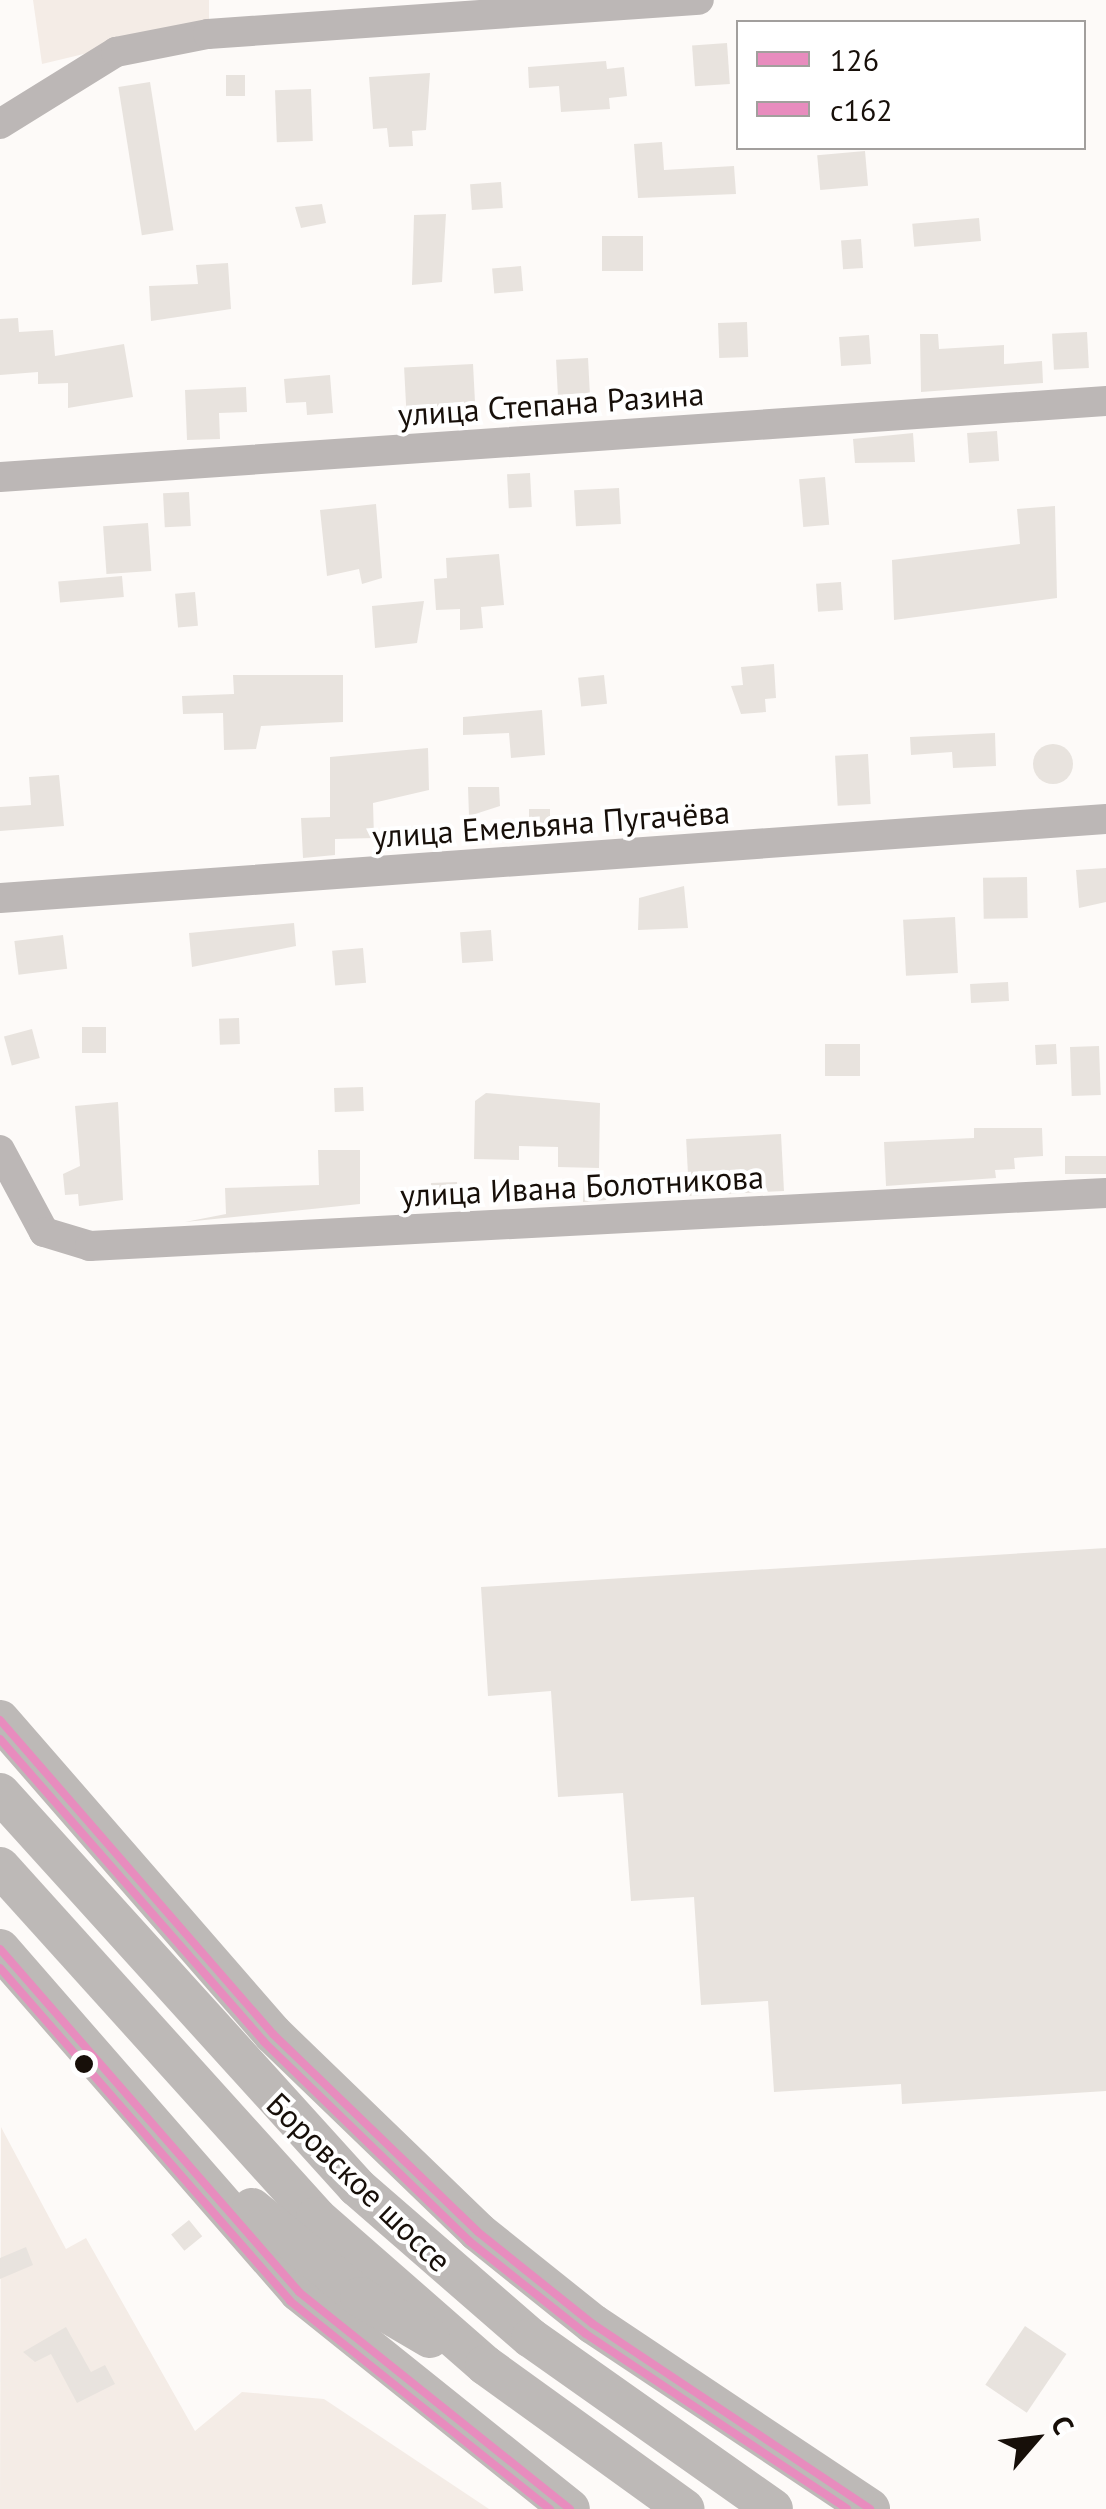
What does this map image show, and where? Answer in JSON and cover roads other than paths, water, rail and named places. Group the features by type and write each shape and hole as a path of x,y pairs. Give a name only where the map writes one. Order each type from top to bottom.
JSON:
{"main road":[{"path":"0,1720 274,2034 478,2232 594,2324 870,2509"},
{"name":"Боровское шоссе","path":"0,1793 357,2187 532,2338 773,2509"},
{"name":"Боровское шоссе","path":"0,1867 270,2171 485,2365 685,2509"},
{"path":"0,1949 334,2326 570,2509"},
{"path":"153,2124 360,2297 485,2365"}],"street":[{"path":"0,124 116,52 208,34 699,0"},
{"name":"улица Степана Разина","path":"0,477 1106,401"},
{"name":"улица Емельяна Пугачёва","path":"0,898 1106,819"},
{"name":"улица Ивана Болотникова","path":"0,1150 22,1206 63,1240 90,1246 1106,1194"}]}
